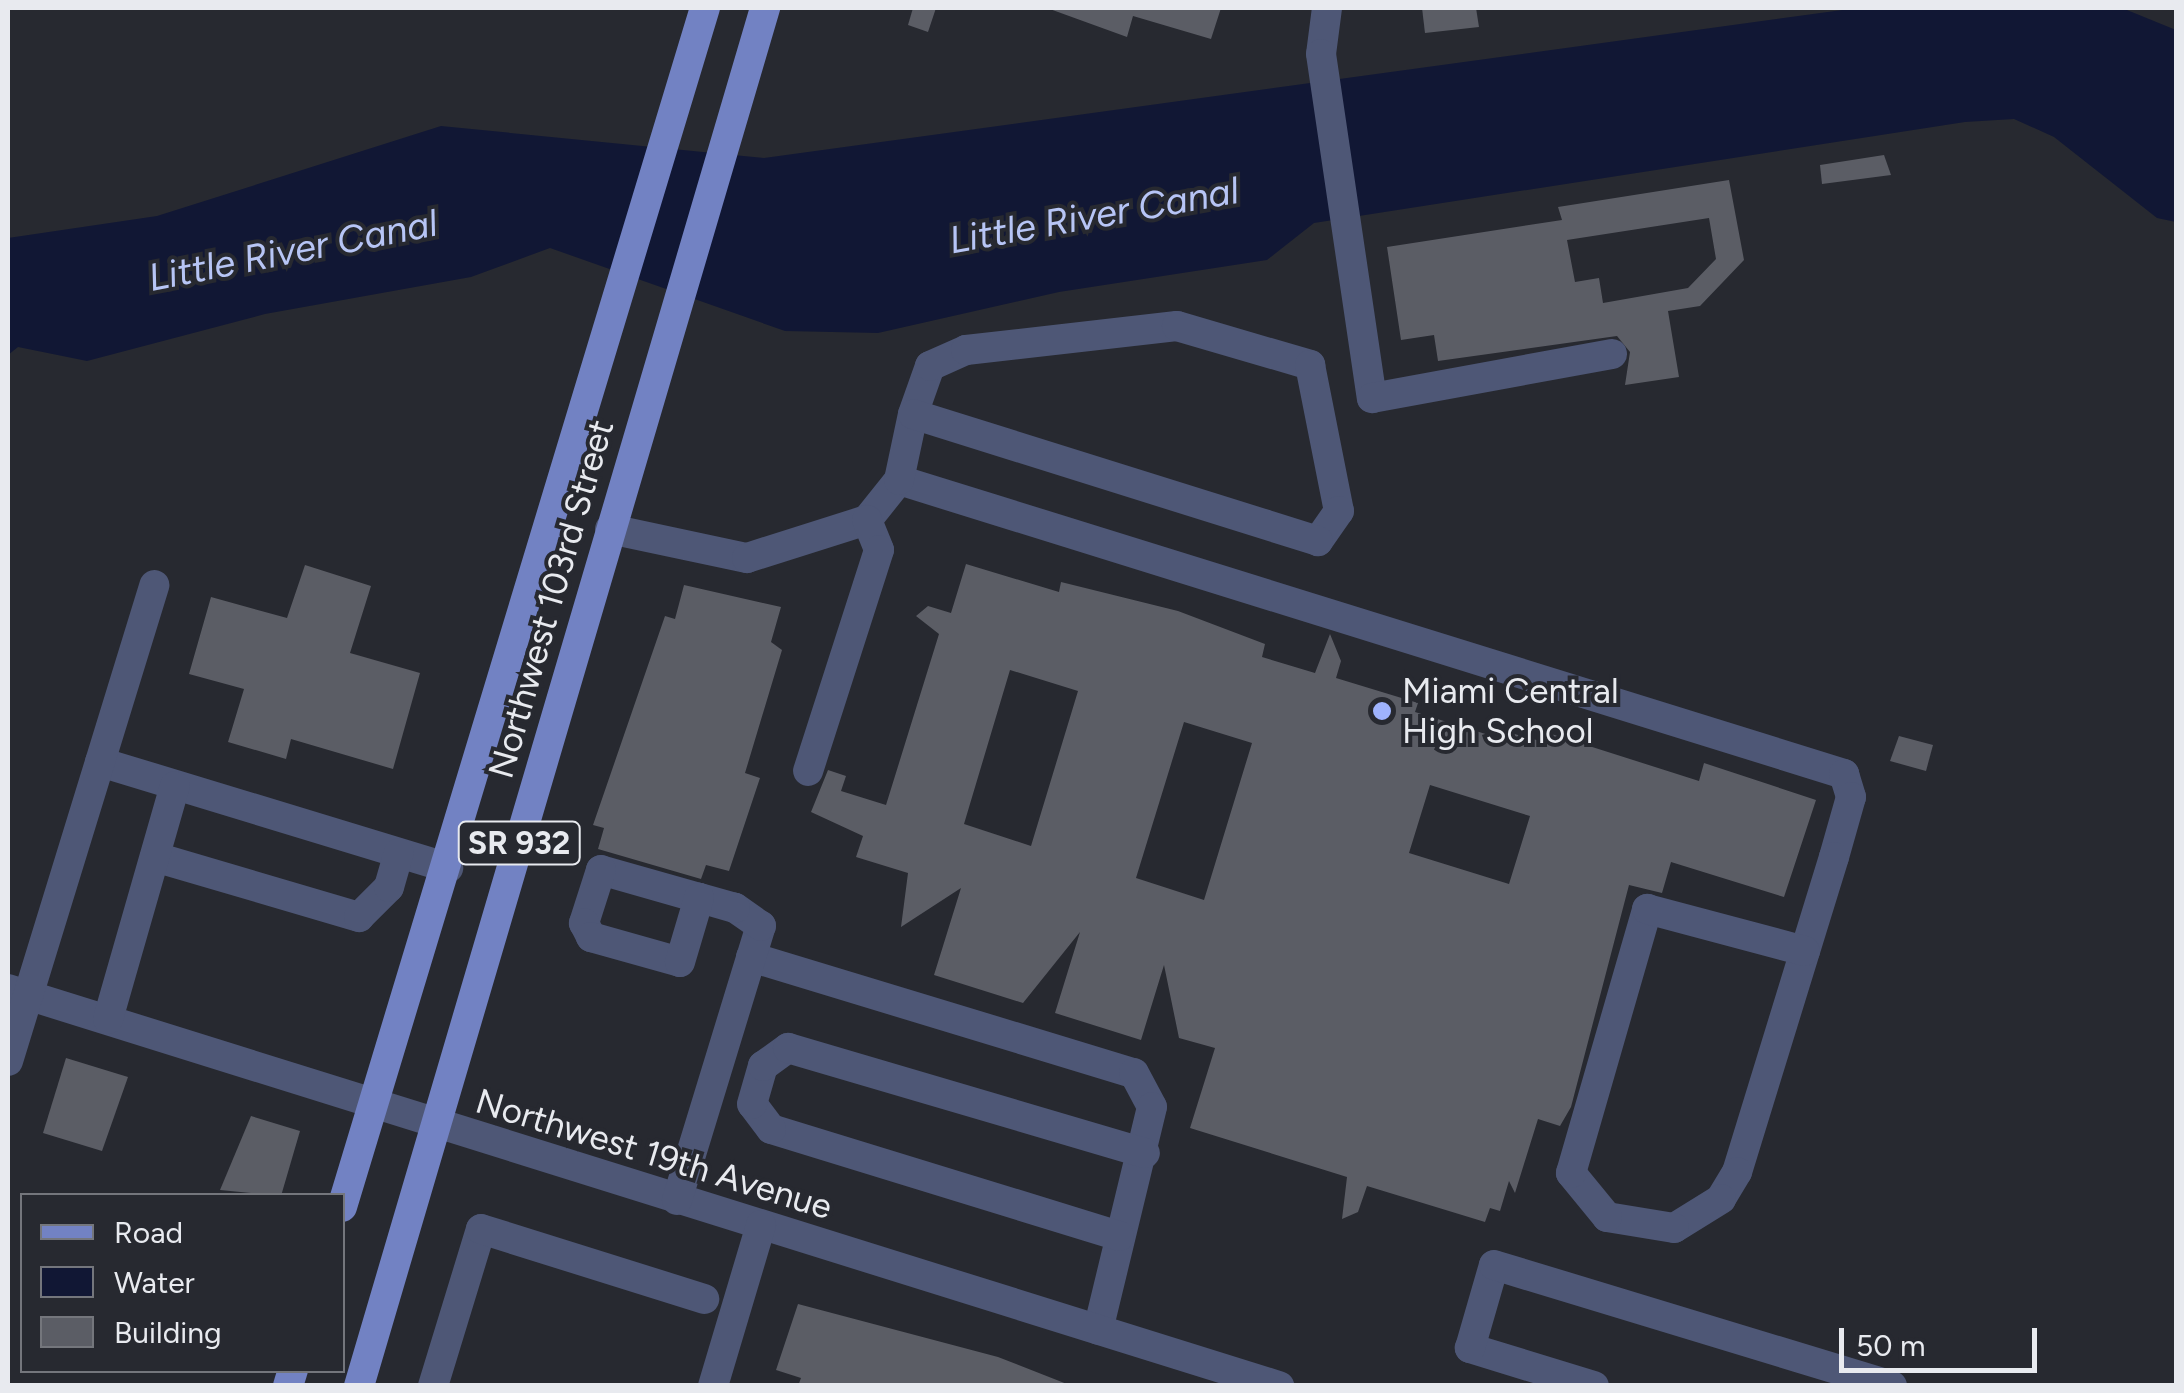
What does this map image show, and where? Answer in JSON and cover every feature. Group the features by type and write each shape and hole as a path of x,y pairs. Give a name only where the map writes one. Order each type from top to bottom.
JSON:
{"main road":[{"name":"Northwest 103rd Street","path":"345,1197 448,868 704,8"},
{"name":"Northwest 103rd Street","path":"359,1386 765,8"}],"street":[{"path":"1328,8 1320,54 1372,398 1612,354"},
{"path":"610,529 747,558 867,520 898,480 913,414 930,366 966,350 1177,326 1310,365 1339,511 1318,541 913,414"},
{"path":"898,480 1844,774 1851,797 1805,952 1721,1200 1674,1228 1607,1217 1571,1173 1648,909 1805,952"},
{"path":"808,770 879,550 867,520"},
{"path":"8,1061 18,992 100,762 154,585"},
{"path":"100,762 448,868"},
{"path":"108,1019 176,786"},
{"path":"155,856 359,917 390,887 399,853"},
{"path":"677,1200 761,926 699,898"},
{"path":"751,957 1134,1073 1152,1107 1145,1153 1119,1236 1098,1330"},
{"name":"Northwest 19th Avenue","path":"18,992 436,1126 1098,1330 1218,1376 1279,1386"},
{"path":"1119,1236 771,1129 752,1104 763,1066 788,1048 1145,1153"},
{"path":"713,1386 762,1226"},
{"path":"433,1386 482,1229 704,1299"},
{"path":"1594,1386 1470,1348 1494,1265 1892,1386"}],"water":[{"name":"Little River Canal","path":"1857,8 2122,8 2176,30 2176,222 2157,218 2054,137 2014,119 1965,122 1314,223 1267,260 1059,292 878,333 785,331 550,248 471,277 265,314 87,361 18,347 8,355 8,238 157,216 441,126 764,158"}],"building":[{"path":"913,8 936,8 928,32 908,25"},
{"path":"1047,8 1221,8 1211,39 1133,16 1127,37"},
{"path":"1422,8 1476,8 1479,27 1425,33"},
{"path":"1884,155 1891,175 1822,184 1820,165"},
{"path":"1729,180 1744,260 1700,306 1668,311 1679,377 1625,385 1630,352 1617,336 1438,361 1434,335 1401,340 1387,247 1562,220 1558,207","holes":["1709,218 1716,259 1688,288 1603,303 1599,278 1575,282 1567,240"]},
{"path":"966,564 1059,592 1061,582 1178,611 1265,644 1262,657 1315,673 1330,634 1341,661 1336,678 1418,703 1415,712 1508,741 1511,733 1540,741 1542,731 1699,781 1704,763 1816,800 1784,897 1671,862 1662,893 1629,885 1571,1107 1560,1126 1538,1119 1515,1193 1509,1181 1500,1211 1490,1208 1485,1222 1367,1186 1358,1212 1342,1219 1347,1177 1190,1128 1215,1048 1179,1038 1164,965 1141,1040 1055,1013 1080,932 1023,1003 934,975 961,888 901,927 908,873 856,857 863,836 811,812 828,770 846,776 841,791 886,805 939,634 916,616 928,606 951,613","holes":["1010,670 1078,691 1031,846 964,824","1184,722 1252,743 1204,900 1136,878","1430,785 1530,816 1509,884 1409,853"]},
{"path":"305,565 371,586 350,653 420,673 393,769 291,739 286,759 228,742 244,689 189,674 211,597 287,618"},
{"path":"684,585 781,607 771,642 782,650 745,773 760,778 729,871 706,865 701,879 598,849 604,828 593,825 665,616 675,619"},
{"path":"1899,736 1933,745 1926,771 1890,761"},
{"path":"66,1058 128,1077 102,1151 43,1133"},
{"path":"251,1116 300,1131 282,1193 220,1190"},
{"path":"798,1304 998,1357 1072,1386 798,1386 801,1378 776,1370"}],"place":[{"name":"Miami Central High School","path":"1382,711"}]}
